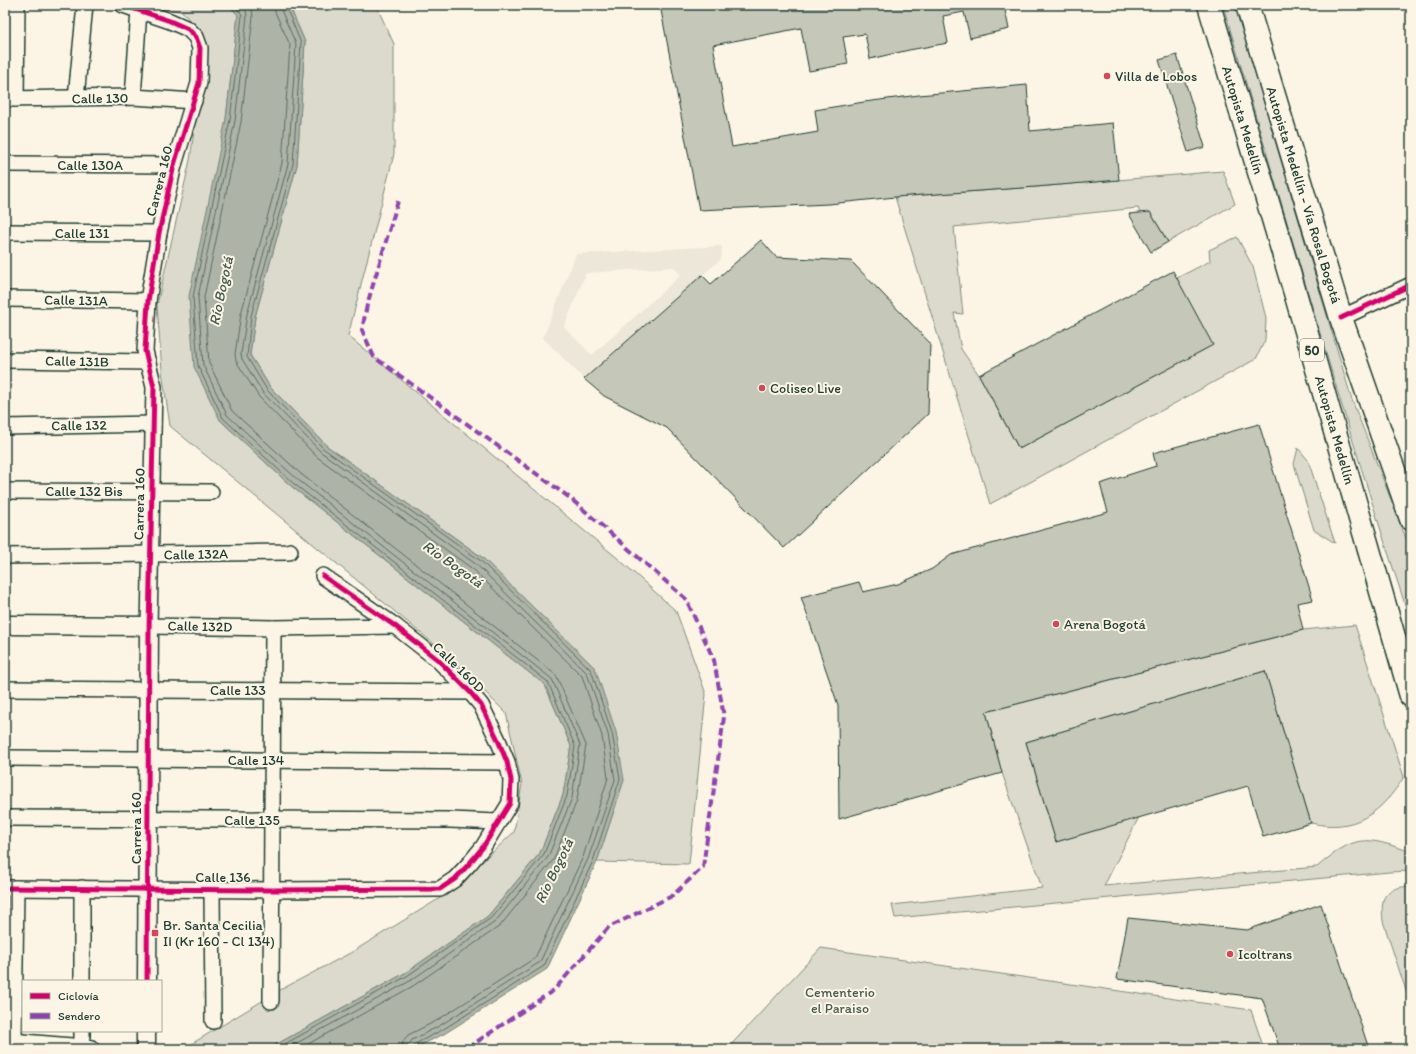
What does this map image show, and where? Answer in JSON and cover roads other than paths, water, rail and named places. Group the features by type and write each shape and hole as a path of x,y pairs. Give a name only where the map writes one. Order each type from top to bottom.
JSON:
{"highway":[{"name":"Autopista Medellín","path":"1209,5 1296,296 1411,696"},
{"name":"Autopista Medellín - Vía Rosal Bogotá","path":"1247,5 1341,318 1411,519"}],"street":[{"path":"11,99 11,36 17,5"},
{"path":"76,98 85,5"},
{"path":"123,5 139,10 133,97"},
{"name":"Carrera 160","path":"139,10 188,29 196,37 200,48 199,83 174,165 159,233 148,301 144,351 154,387 148,690 147,980"},
{"name":"Calle 130","path":"11,99 133,97 194,101"},
{"name":"Calle 130A","path":"5,164 174,165"},
{"name":"Calle 131","path":"5,232 159,233"},
{"path":"1341,318 1411,285"},
{"name":"Calle 131A","path":"5,299 148,301"},
{"name":"Calle 131B","path":"5,360 148,362"},
{"name":"Calle 132","path":"5,427 153,424"},
{"name":"Calle 132 Bis","path":"5,491 211,492"},
{"name":"Calle 132A","path":"5,556 150,555 290,551"},
{"name":"Calle 160D","path":"323,576 395,626 436,659 470,692 481,705 507,762 511,780 510,803 483,847 455,879 440,889"},
{"name":"Calle 132D","path":"5,625 273,628 395,626"},
{"path":"271,1001 273,628"},
{"name":"Calle 133","path":"5,689 470,692"},
{"name":"Calle 134","path":"5,758 507,762"},
{"name":"Calle 135","path":"5,818 450,820 498,822"},
{"path":"10,888 9,1042 84,1043"},
{"name":"Calle 136","path":"10,888 271,890 440,889"},
{"path":"82,888 82,980"},
{"path":"212,889 213,1021"},
{"path":"146,1032 146,1049"}],"water":[{"name":"Río Bogotá","path":"228,5 289,5 305,42 297,165 255,317 250,355 270,387 327,446 483,558 595,668 616,732 624,780 597,862 547,969 444,1034 413,1049 268,1049 405,973 488,916 540,853 563,795 571,746 545,685 291,486 220,420 194,367 189,296 226,119 238,15"}],"place":[{"name":"Villa de Lobos","path":"1107,76"},
{"name":"Coliseo Live","path":"762,388"},
{"name":"Arena Bogotá","path":"1056,624"},
{"name":"Br. Santa Cecilia II (Kr 160 - Cl 134)","path":"155,933"},
{"name":"Icoltrans","path":"1230,954"}],"park label":[{"name":"Cementerio el Paraiso","path":"840,1000"}]}
